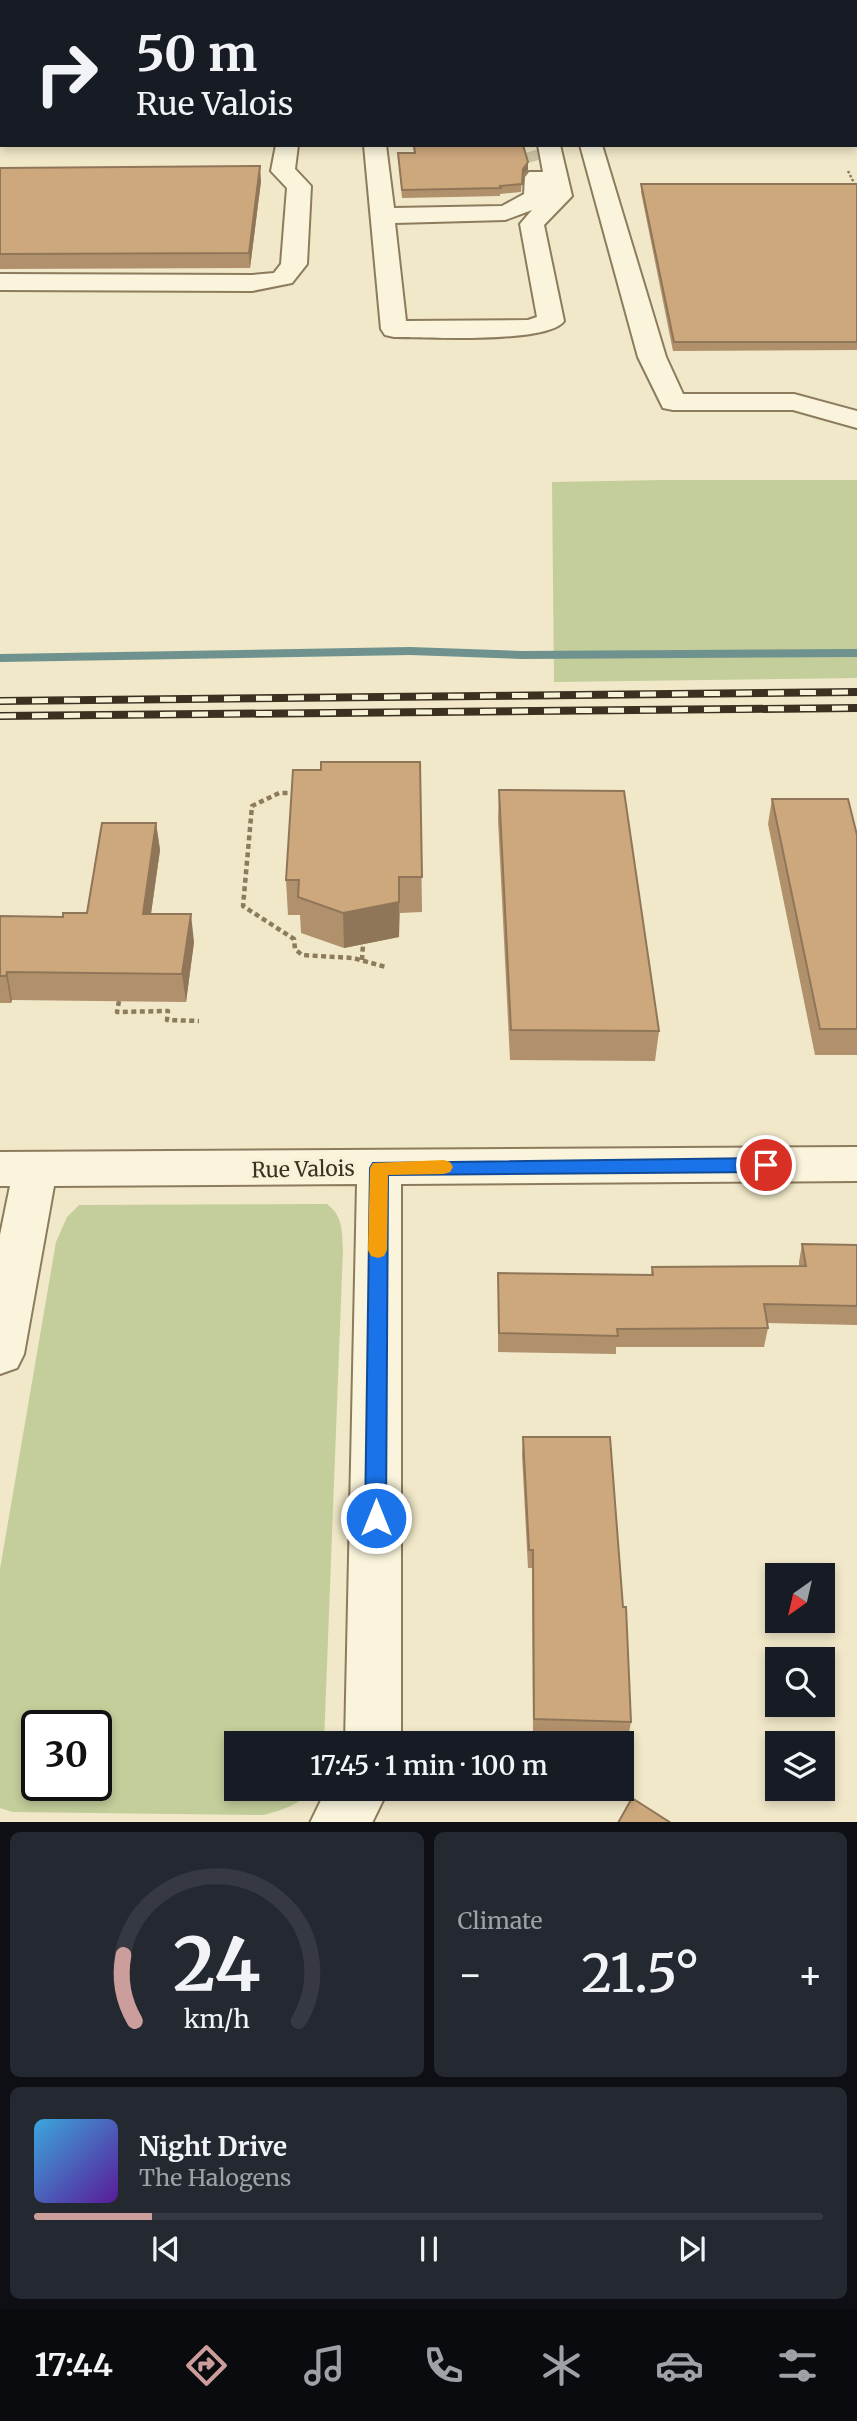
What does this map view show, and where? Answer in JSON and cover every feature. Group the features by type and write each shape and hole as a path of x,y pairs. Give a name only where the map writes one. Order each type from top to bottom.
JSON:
{"street":[{"path":"0,282 252,283 283,279 291,274 294,264 299,186 270,171 286,147"},
{"path":"375,147 394,330 530,328 547,323 552,317 532,224 559,196 536,150"},
{"path":"592,147 652,356 673,402 794,402 857,420"},
{"path":"381,216 512,212 538,194 536,150"},
{"name":"Rue Valois","path":"17,1169 857,1164"},
{"path":"373,1731 379,1168"},
{"path":"0,1354 17,1169"},
{"path":"338,1822 352,1801"}],"path":[{"path":"848,170 857,188"},
{"path":"307,793 279,793 252,806 243,906 294,939 295,949 302,955 362,960 386,967"},
{"path":"362,960 363,944"},
{"path":"118,1000 117,1012 168,1011 167,1020 199,1021"}],"green space":[{"path":"857,480 857,678 554,682 552,482"},
{"path":"327,1204 339,1219 343,1249 324,1731 224,1731 224,1801 299,1801 277,1811 264,1815 13,1812 0,1808 0,1569 56,1242 67,1217 79,1205"}],"building":[{"path":"414,147 524,147 528,162 523,169 522,184 500,186 501,188 402,190 398,153 415,153"},
{"path":"260,166 249,253 0,254 0,168"},
{"path":"641,184 857,184 857,342 674,342"},
{"path":"321,762 420,762 422,877 399,877 399,902 343,913 298,897 299,880 286,880 293,770 321,770"},
{"path":"499,790 624,791 659,1031 511,1030"},
{"path":"772,799 848,799 857,835 857,1029 820,1029"},
{"path":"102,823 156,823 143,914 191,914 182,974 7,972 6,976 0,976 0,916 63,917 63,913 87,913"},
{"path":"802,1244 857,1245 857,1306 764,1304 768,1328 617,1329 618,1336 499,1333 498,1273 653,1275 652,1267 806,1266"},
{"path":"523,1437 610,1437 623,1607 626,1607 631,1722 534,1719 533,1550 529,1550"},
{"path":"634,1799 669,1822 619,1822"}],"waterway":[{"path":"0,658 410,651 522,655 857,653"}],"tunnel":[{"path":"532,151 535,161"}],"railway":[{"path":"0,701 857,692"},
{"path":"0,716 857,708"}],"slow traffic":[{"path":"378,1250 379,1168 444,1167"}],"route":[{"path":"376,1518 379,1168 766,1165"}]}
